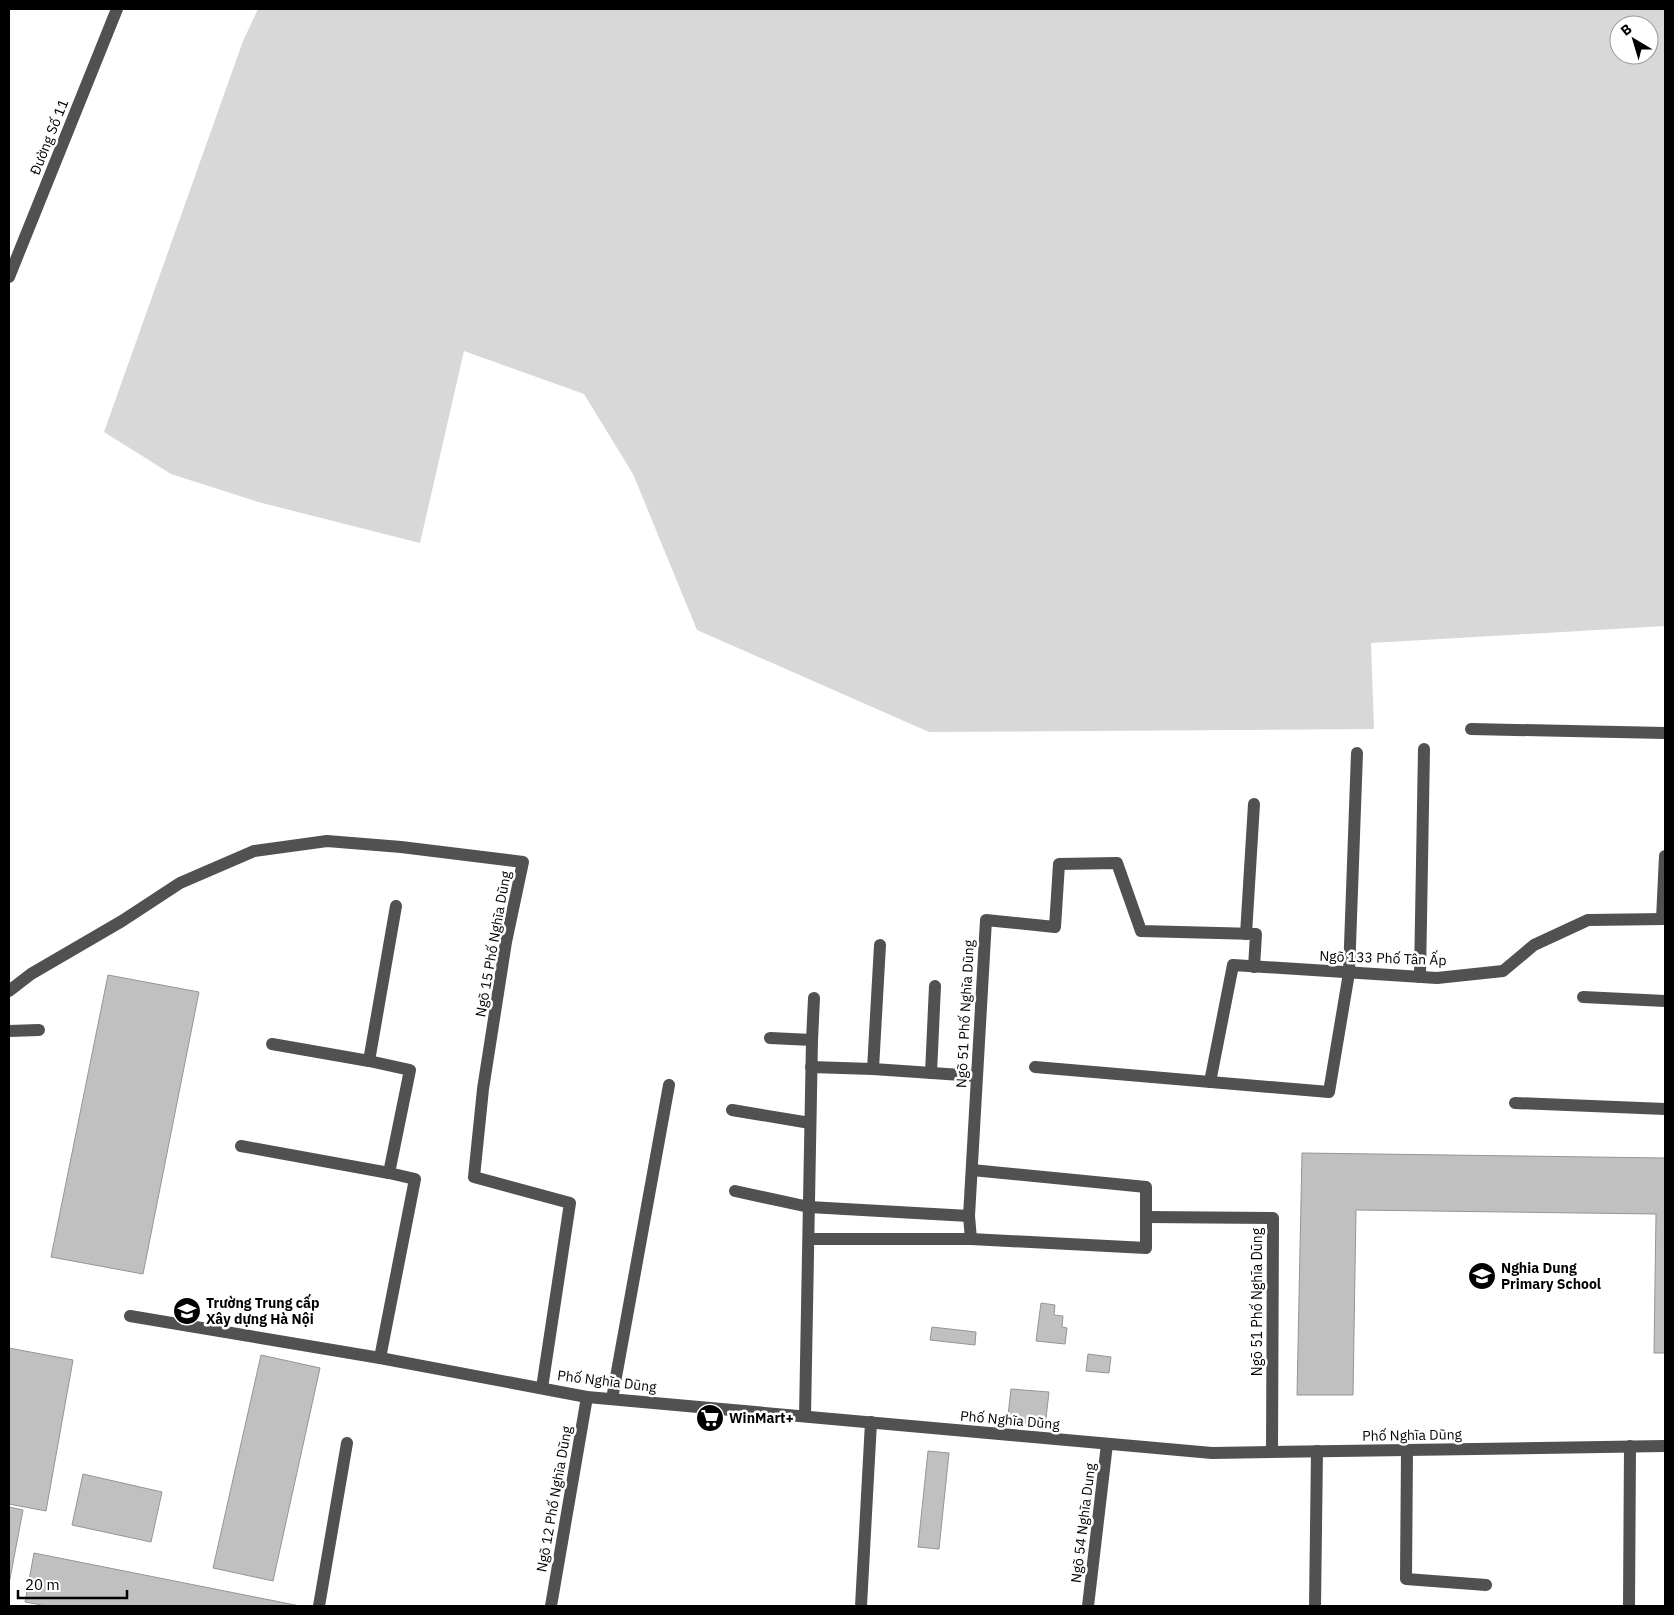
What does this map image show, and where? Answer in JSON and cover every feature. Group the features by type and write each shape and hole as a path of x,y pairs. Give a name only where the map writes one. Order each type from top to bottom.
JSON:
{"street":[{"name":"Đường Số 11","path":"9,277 117,9"},
{"path":"1471,728 1665,734"},
{"path":"1420,977 1424,749"},
{"path":"1035,1067 1329,1092 1350,973 1357,753"},
{"path":"1254,804 1246,934 1256,934 1254,967"},
{"name":"Ngõ 15 Phố Nghĩa Dũng","path":"9,991 31,974 122,921 180,883 254,851 327,841 401,847 523,862 506,942 483,1089 474,1177 570,1202 542,1388"},
{"path":"1664,919 1665,856"},
{"name":"Ngõ 51 Phố Nghĩa Dũng","path":"971,1239 969,1216 986,920 1055,927 1059,864 1118,863 1141,931 1246,934"},
{"path":"369,1061 396,906"},
{"name":"Ngõ 133 Phố Tân Ấp","path":"1210,1082 1233,965 1437,978 1503,971 1534,945 1588,920 1664,919"},
{"path":"873,1069 880,945"},
{"path":"931,1073 936,986"},
{"path":"1583,997 1665,1001"},
{"path":"805,1416 814,998"},
{"path":"9,1031 39,1030"},
{"path":"770,1038 812,1040"},
{"path":"272,1044 410,1070 389,1173"},
{"path":"812,1067 976,1076"},
{"path":"612,1399 669,1085"},
{"path":"1515,1103 1665,1109"},
{"path":"732,1110 810,1123"},
{"path":"241,1146 415,1179 380,1358"},
{"path":"809,1239 971,1239 1146,1248 1146,1187 972,1170"},
{"path":"735,1190 809,1207 969,1216"},
{"name":"Ngõ 51 Phố Nghĩa Dũng","path":"1146,1217 1273,1218 1272,1452"},
{"name":"Phố Nghĩa Dũng","path":"130,1316 380,1358 587,1397 1212,1453 1665,1446"},
{"name":"Ngõ 12 Phố Nghĩa Dũng","path":"551,1606 587,1397"},
{"path":"861,1606 871,1422"},
{"path":"318,1606 347,1444"},
{"name":"Ngõ 54 Nghĩa Dung","path":"1088,1606 1107,1444"},
{"path":"1630,1446 1630,1606"},
{"path":"1407,1450 1406,1579 1486,1585"},
{"path":"1315,1606 1317,1451"}],"shaded area":[{"path":"258,9 1665,9 1665,626 1371,643 1374,729 929,732 697,630 633,474 584,394 464,351 420,543 258,502 171,474 104,432 243,41"}],"building":[{"path":"108,975 199,992 143,1274 51,1257"},
{"path":"1302,1153 1665,1158 1665,1353 1654,1353 1656,1214 1356,1210 1353,1395 1297,1395"},
{"path":"1041,1303 1055,1305 1054,1315 1063,1316 1062,1327 1067,1328 1065,1344 1036,1341"},
{"path":"932,1327 976,1332 975,1345 930,1340"},
{"path":"9,1348 73,1360 46,1511 9,1504"},
{"path":"1088,1354 1111,1357 1109,1373 1086,1371"},
{"path":"261,1355 320,1368 273,1581 213,1568"},
{"path":"1011,1389 1049,1392 1045,1427 1007,1424"},
{"path":"928,1451 949,1453 939,1549 918,1547"},
{"path":"83,1474 162,1492 151,1542 72,1525"},
{"path":"9,1507 23,1510 9,1584"},
{"path":"34,1553 300,1606 47,1606 25,1602"}],"place":[{"name":"Nghia Dung Primary School","path":"1482,1276"},
{"name":"Trường Trung cấp Xây dựng Hà Nội","path":"187,1311"},
{"name":"WinMart+","path":"710,1418"}]}
